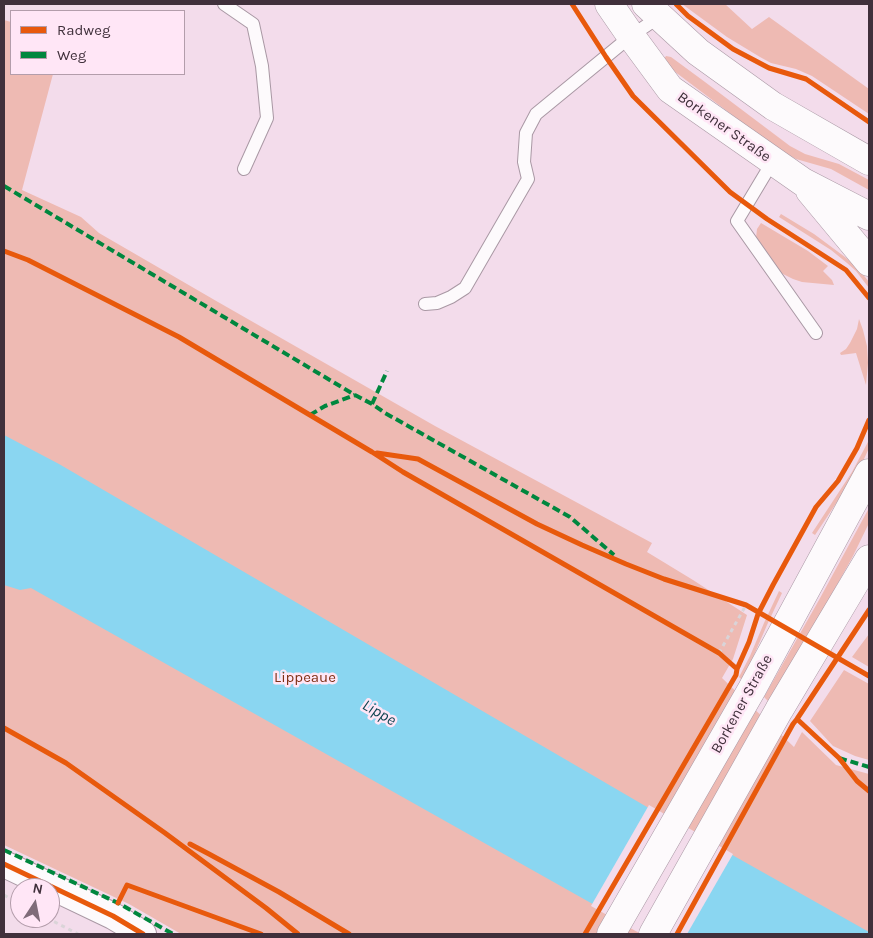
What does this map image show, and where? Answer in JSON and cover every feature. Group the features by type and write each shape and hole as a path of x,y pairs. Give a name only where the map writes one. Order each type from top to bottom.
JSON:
{"main road":[{"name":"Borkener Straße","path":"608,4 670,89 803,182 869,216"},
{"path":"653,10 698,52 773,106 869,161"},
{"path":"803,182 869,262"},
{"name":"Borkener Straße","path":"611,934 752,688 869,472"},
{"path":"652,934 779,710 869,559"}],"street":[{"path":"4,864 113,916 143,934"}],"lane":[{"path":"224,4 253,24 262,66 267,118 244,169"},
{"path":"425,304 436,303 451,297 465,288 528,179 524,162 526,132 536,114 631,36 653,10"},
{"path":"773,161 737,221 816,333"}],"path":[{"path":"719,653 746,605"},
{"path":"60,925 78,934"}],"green space":[{"path":"682,4 725,4 752,29 769,17 869,89 869,114 812,76 796,69 771,63 760,57 727,37"},
{"name":"Lippeaue","path":"4,20 10,22 10,75 53,75 22,190 81,217 99,233 435,426 652,543 647,552 747,615 733,659 722,678 794,747 802,732 836,765 869,774 869,934 181,934 129,904 4,845"},
{"path":"666,56 671,57 790,146 805,154 839,164 869,180 869,190 831,169 796,159 787,154 760,136 662,62"},
{"path":"781,214 814,234 845,257 858,268 869,282 869,288 847,263 831,250 779,217"},
{"path":"761,223 808,251 828,266 823,271 832,280 834,285 802,282 777,271 756,238 757,229"},
{"path":"859,319 867,346 866,385 856,353 841,355 840,353 850,343 857,329"},
{"path":"869,440 869,448 864,459 815,535 812,533 852,472"},
{"path":"869,508 869,523 853,556 771,704 764,697"},
{"path":"779,591 782,593 742,680 739,677"},
{"path":"869,634 869,667 852,657"},
{"path":"844,670 869,684 869,760 833,746 810,721"}],"water":[{"name":"Lippe","path":"4,435 59,464 647,807 869,932 869,934 646,934 31,588 20,590 4,585"}],"pier":[{"path":"649,805 733,854 687,934 641,934 591,906"}],"marked path":[{"path":"4,186 385,413 570,517 614,555"},
{"path":"372,404 387,371"},
{"path":"310,415 325,406 355,395"},
{"path":"839,758 869,767"},
{"path":"4,850 118,903 173,934"}],"cycle path":[{"path":"572,4 633,96 730,192 767,219 846,270 869,298"},
{"path":"676,4 688,16 733,49 769,68 806,79 869,122"},
{"path":"4,251 28,260 179,337 403,472 719,653 737,669"},
{"path":"585,934 736,675 758,614 773,585 816,507 838,481 857,448 869,420"},
{"path":"377,453 418,459 537,524 582,545 664,579 746,605 869,676"},
{"path":"677,934 793,724 869,610"},
{"path":"797,719 839,758 857,781 869,791"},
{"path":"4,728 66,763 165,833 298,934"},
{"path":"190,844 279,892 349,934"},
{"path":"4,864 113,916 143,934"},
{"path":"118,903 127,885 261,934"}]}
